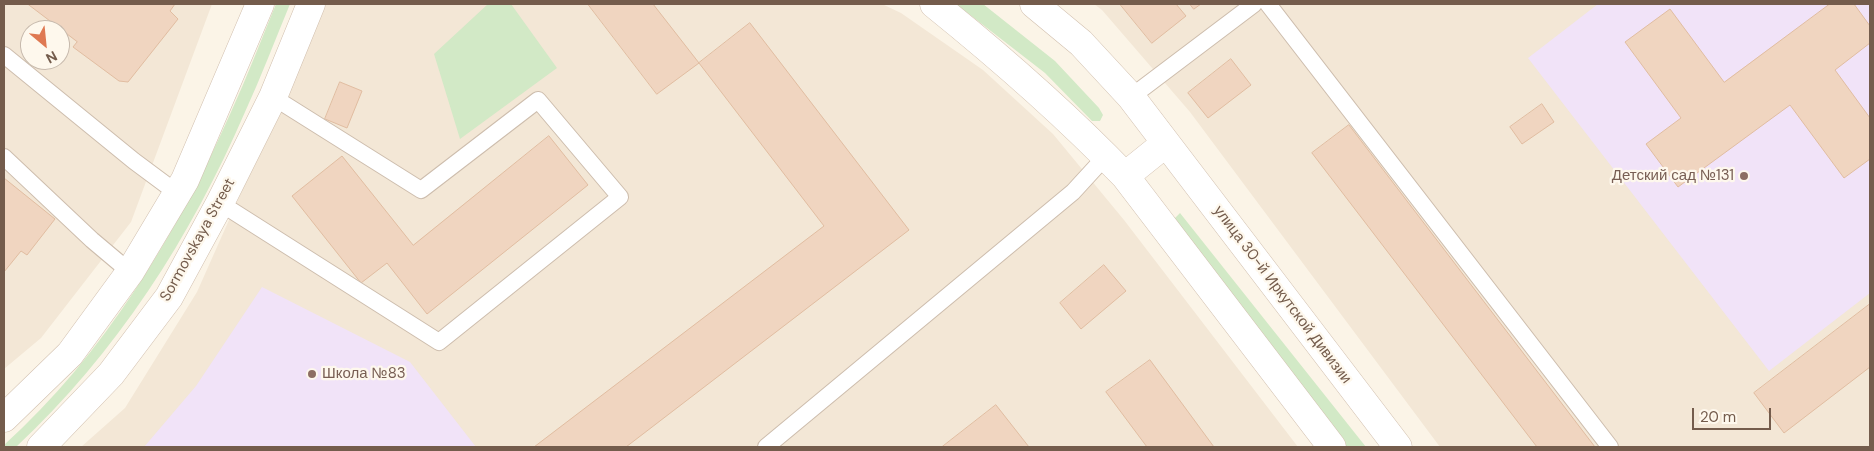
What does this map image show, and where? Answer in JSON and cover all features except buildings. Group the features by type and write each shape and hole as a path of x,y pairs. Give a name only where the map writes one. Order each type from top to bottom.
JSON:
{"street":[{"path":"4,418 70,354 130,272 188,172 260,4"},
{"name":"Sormovskaya Street","path":"41,447 112,374 169,297 220,203 273,97 311,4"},
{"path":"934,4 1032,87 1125,176 1332,447"},
{"name":"улица 30-й Иркутской Дивизии","path":"1034,4 1081,43 1131,97 1398,447"},
{"path":"1125,176 1166,143"}],"lane":[{"path":"1131,97 1254,4"},
{"path":"1268,4 1610,447"},
{"path":"4,54 134,161 177,193"},
{"path":"220,203 439,342 620,196 538,100 422,190 273,97"},
{"path":"766,447 1073,192 1106,156"},
{"path":"4,157 92,240 130,272"}],"shaded area":[{"path":"4,4 212,4 131,222 41,338 4,369"},
{"path":"325,4 882,4 901,13 983,70 1053,134 1124,220 1298,447 81,447 125,408 197,292"},
{"path":"1094,4 1870,4 1870,447 1440,447 1190,112 1102,10"},
{"name":"Детский сад №131","path":"1598,4 1870,4 1870,293 1769,371 1528,58"},
{"name":"Школа №83","path":"262,287 410,362 476,447 144,447 196,386"}],"green space":[{"path":"276,4 290,4 257,85 224,158 200,204 148,292 86,373 52,411 16,447 4,447 74,372 106,332 162,247 210,158 243,85"},
{"path":"488,4 511,4 557,68 460,139 434,54"},
{"path":"956,4 983,4 1055,61 1099,108 1103,115 1100,121 1092,121 1045,73"},
{"path":"1180,213 1366,447 1345,447 1171,222"}],"place":[{"name":"Детский сад №131","path":"1744,176"},
{"name":"Школа №83","path":"312,374"}]}
